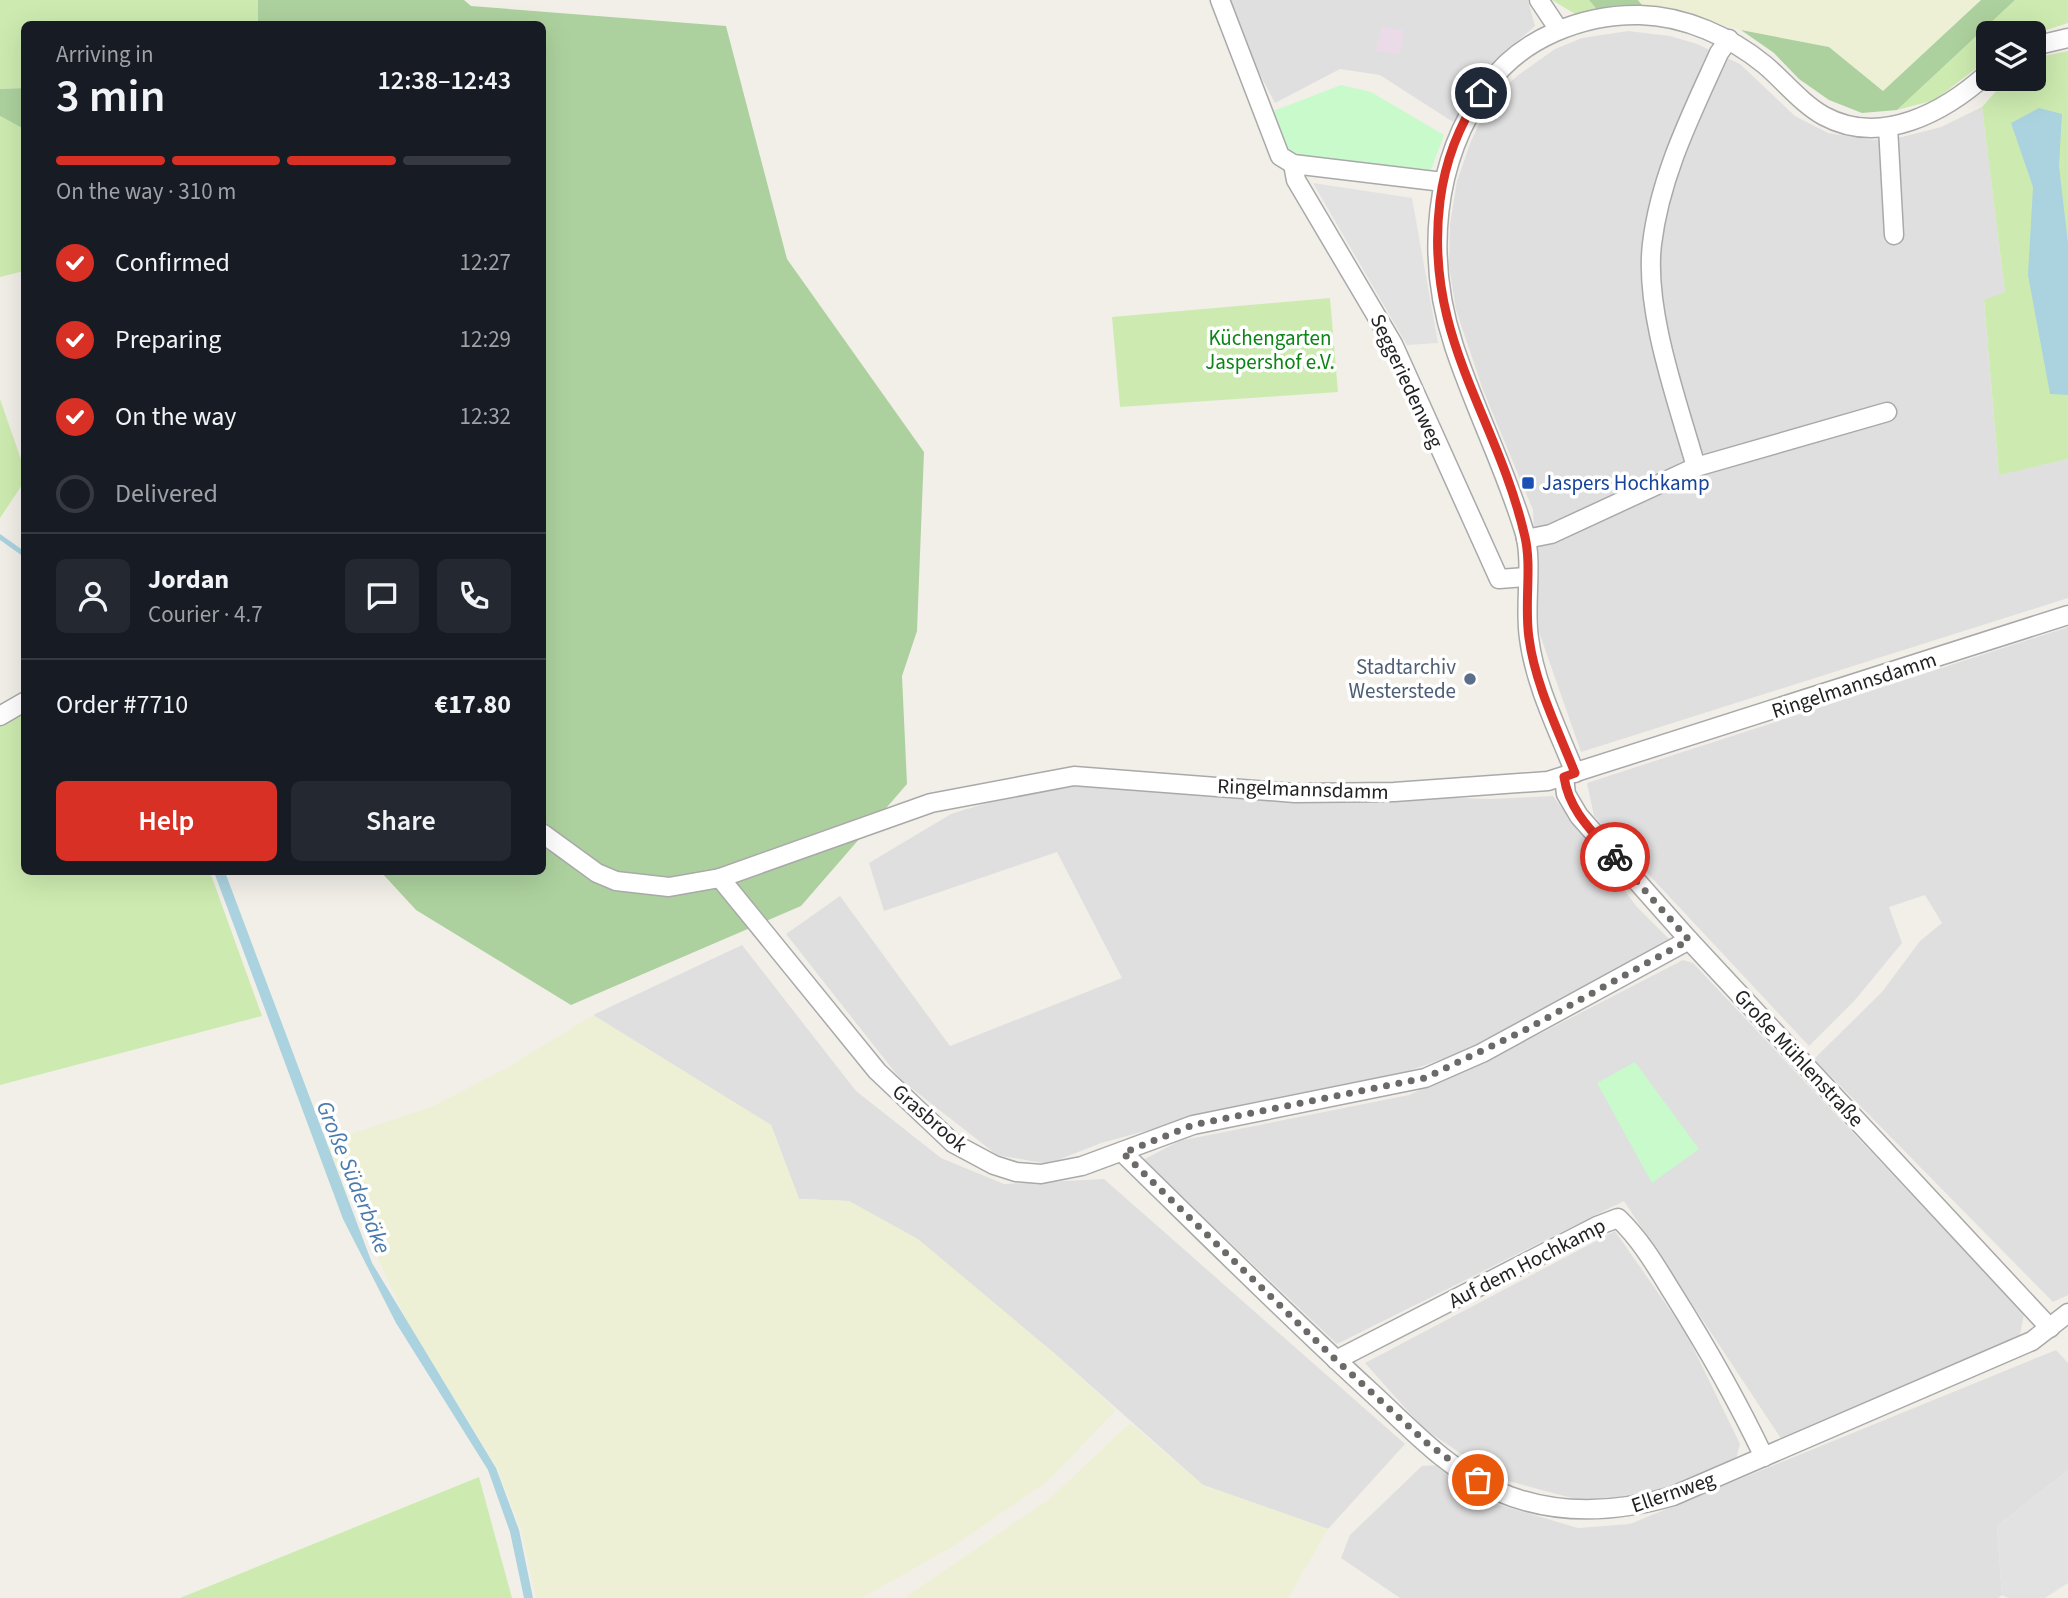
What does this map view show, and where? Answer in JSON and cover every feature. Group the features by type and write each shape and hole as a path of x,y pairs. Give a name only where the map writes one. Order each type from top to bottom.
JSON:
{"street":[{"name":"Seggeriedenweg","path":"1220,0 1280,156 1293,164 1296,180 1393,344 1499,579 1526,576"},
{"path":"1539,0 1559,30"},
{"name":"Große Mühlenstraße","path":"1976,83 1944,108 1888,127 1853,127 1823,116 1729,39 1689,24 1641,15 1568,25 1530,45 1496,73 1467,114 1443,181 1437,245 1440,293 1453,345 1510,489 1526,539 1529,638 1537,675 1569,775 1566,794 1579,816 1689,940 2050,1328"},
{"path":"2046,43 2068,38"},
{"path":"1696,467 1662,351 1652,247 1666,175 1718,53 1729,39"},
{"path":"1888,127 1894,235"},
{"path":"1293,164 1443,181"},
{"path":"1526,539 1551,534 1696,467 1887,412"},
{"name":"Ringelmannsdamm","path":"546,836 597,873 615,881 669,887 720,878 931,803 1074,776 1296,793 1394,792 1548,781 2068,615"},
{"path":"0,716 21,704"},
{"name":"Grasbrook","path":"720,878 877,1071 953,1143 994,1165 1016,1172 1041,1174 1082,1166 1123,1153 1193,1125 1425,1078 1544,1021 1689,940"},
{"name":"Ellernweg","path":"1123,1153 1336,1360 1460,1470 1497,1491 1581,1511 1631,1508 1673,1496 2032,1341 2068,1313"},
{"name":"Auf dem Hochkamp","path":"1336,1360 1597,1226 1619,1218 1636,1235 1705,1344 1741,1406 1764,1457"}],"shaded area":[{"path":"1227,0 1528,0 1535,26 1506,51 1453,122 1380,75 1340,69 1275,103 1242,41"},
{"path":"1382,26 1404,31 1401,49 1397,54 1376,51"},
{"path":"1628,31 1670,36 1697,44 1740,64 1795,116 1828,133 1874,140 1902,137 1941,127 1982,107 2005,292 1984,301 1999,474 2068,459 2068,598 1581,752 1539,632 1533,510 1483,390 1456,310 1449,266 1450,224 1457,181 1471,141 1490,102 1517,76 1555,49 1582,38"},
{"path":"1313,183 1412,198 1438,343 1407,345"},
{"path":"2068,627 2068,1295 2053,1302 1814,1059 1882,992 1920,941 1942,923 1925,895 1889,907 1902,943 1855,1000 1809,1046 1594,816 1587,783"},
{"path":"1074,776 1296,793 1490,799 1553,796 1637,907 1669,939 1481,1046 1408,1071 1249,1103 1101,1143 1048,1164 997,1155 901,1080 786,934 840,896 950,1046 1122,978 1057,852 884,911 869,863 951,814"},
{"path":"742,945 856,1091 941,1158 1004,1184 1104,1179 1405,1444 1328,1529 1203,1485 1054,1353 849,1201 799,1199 771,1125 593,1015"},
{"path":"1683,960 1693,963 2024,1314 2019,1340 1782,1440 1624,1201 1337,1344 1143,1160 1179,1141 1409,1095 1526,1041"},
{"path":"1615,1231 1686,1333 1740,1444 1735,1462 1659,1492 1590,1503 1497,1478 1423,1428 1365,1363"},
{"path":"2056,1350 2068,1363 2068,1470 1997,1526 2002,1595 1998,1598 1400,1598 1341,1558 1350,1535 1422,1466 1438,1465 1493,1503 1578,1528 1630,1524"},
{"path":"2068,1470 2068,1583 2045,1598 2008,1598 2002,1595 1997,1526"}],"green space":[{"path":"0,0 258,0 258,21 21,21 21,88 0,89"},
{"path":"258,0 464,0 471,6 726,26 787,259 924,452 917,631 902,676 907,784 801,906 571,1005 416,910 384,875 546,875 546,21 258,21"},
{"path":"1552,0 1589,0 1598,11 1575,14"},
{"path":"1589,0 1638,0 1642,5 1598,11"},
{"path":"1638,0 1981,0 1883,91 1829,47 1741,30 1642,5"},
{"path":"1981,0 2015,0 1992,21 1976,21 1976,36 1897,110 1862,113 1829,100 1799,79 1774,53 1741,30 1829,47 1883,91"},
{"path":"2015,0 2068,0 2068,23 2046,30 2046,21 1992,21"},
{"path":"1976,36 1976,68 1935,100 1897,110"},
{"path":"2068,51 2068,459 1999,475 1984,300 2005,292 1982,107 1996,91 2046,91 2046,56"},
{"path":"1341,85 1371,92 1444,135 1431,170 1423,180 1293,162 1263,115"},
{"path":"21,88 21,127 0,116 0,89"},
{"path":"0,116 21,127 21,272 0,277"},
{"name":"Küchengarten Jaspershof e.V.","path":"1330,298 1338,392 1120,407 1112,317"},
{"path":"0,399 21,459 21,486 0,518"},
{"path":"21,706 21,875 211,875 262,1016 0,1085 0,718"},
{"path":"593,1015 771,1125 799,1199 849,1201 918,1239 1054,1353 1116,1410 1048,1481 952,1547 862,1598 536,1598 521,1530 497,1468 405,1318 327,1146 345,1136 433,1106 505,1069"},
{"path":"1635,1062 1699,1149 1652,1183 1597,1083"},
{"path":"1130,1423 1203,1485 1328,1529 1288,1598 904,1598 1048,1500"},
{"path":"479,1477 512,1598 180,1598"}],"water":[{"path":"2039,108 2062,114 2059,166 2068,243 2068,395 2050,394 2028,275 2033,187 2011,123"},
{"path":"215,875 226,875 372,1263 496,1468 519,1530 533,1598 524,1598 510,1532 488,1470 396,1323 343,1219"}],"waterway":[{"name":"Große Süderbäke","path":"0,537 21,552"}],"way so far":[{"path":"1478,1480 1460,1470 1428,1444 1336,1360 1123,1153 1193,1125 1425,1078 1482,1053 1689,940 1615,857"}],"place":[{"name":"Jaspers Hochkamp","path":"1528,483"},
{"name":"Stadtarchiv Westerstede","path":"1470,679"}],"route":[{"path":"1481,93 1467,114 1449,158 1443,181 1437,245 1440,293 1453,345 1510,489 1526,539 1529,638 1537,675 1575,773 1564,777 1566,794 1579,816 1615,857"}]}
